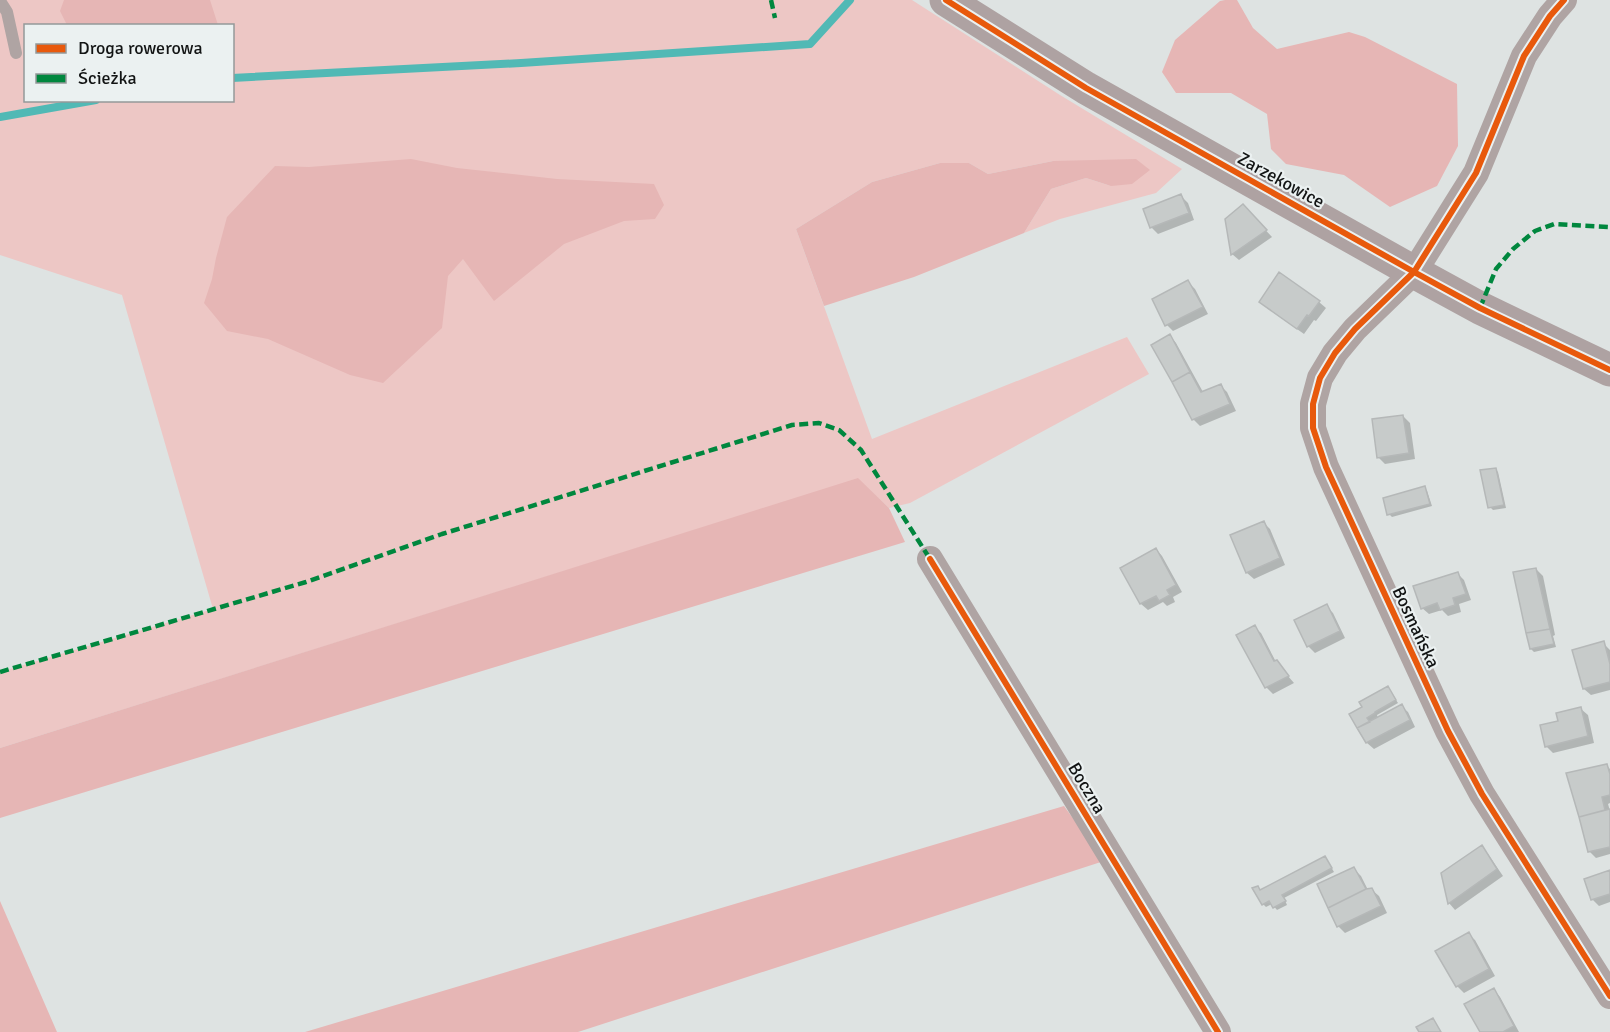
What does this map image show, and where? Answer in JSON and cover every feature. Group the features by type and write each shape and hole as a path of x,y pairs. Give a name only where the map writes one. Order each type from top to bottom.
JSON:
{"street":[{"name":"Zarzekowice","path":"946,0 1086,88 1414,272 1480,308 1610,370"},
{"name":"Bosmańska","path":"1564,0 1550,16 1524,56 1476,173 1414,272 1355,329 1335,353 1320,378 1313,404 1313,428 1326,467 1448,731 1482,794 1610,996"},
{"name":"Boczna","path":"930,559 1218,1032"}],"lane":[{"path":"0,1 7,12 16,53"}],"shaded area":[{"path":"0,0 912,0 1060,95 1182,169 1156,193 1060,219 1024,233 1051,189 1086,178 1111,186 1053,161 988,174 969,163 940,163 872,182 796,229 872,439 1127,337 1149,374 910,503 889,508 858,479 0,748 0,672 213,609 122,295 0,255"},
{"path":"64,0 210,0 218,24 66,24 60,11"},
{"path":"1237,0 1253,28 1277,49 1349,32 1365,37 1457,84 1458,146 1437,186 1390,207 1344,175 1286,164 1271,149 1267,114 1231,93 1176,93 1162,72 1175,40 1220,1"},
{"path":"411,159 457,168 557,179 654,184 664,205 655,219 624,221 564,244 494,301 463,259 448,276 442,328 383,383 350,375 268,339 227,331 204,303 227,217 275,166 309,167"},
{"path":"1136,159 1150,170 1132,184 1111,186 1086,178 1051,189 1024,233 914,277 824,306 796,229 872,182 940,163 969,163 988,174 1053,161"},
{"path":"858,478 889,508 905,542 0,818 0,748"},
{"path":"1064,806 1104,861 578,1032 305,1032"},
{"path":"0,901 57,1032 0,1032"}],"building":[{"path":"1181,194 1189,213 1150,228 1143,209"},
{"path":"1243,204 1267,230 1231,255 1225,219"},
{"path":"1279,272 1320,301 1297,329 1259,302"},
{"path":"1188,280 1203,307 1165,326 1152,299"},
{"path":"1170,334 1190,372 1172,382 1151,345"},
{"path":"1190,372 1201,392 1221,384 1230,404 1192,420 1172,382"},
{"path":"1403,415 1409,453 1377,458 1372,419"},
{"path":"1496,468 1504,505 1488,508 1480,470"},
{"path":"1425,486 1430,504 1387,515 1383,498"},
{"path":"1264,521 1280,558 1246,573 1230,535"},
{"path":"1156,548 1176,585 1167,590 1170,595 1159,601 1156,596 1140,604 1120,568"},
{"path":"1536,568 1550,629 1526,633 1513,572"},
{"path":"1458,572 1466,594 1453,598 1455,605 1440,610 1437,603 1421,609 1413,586"},
{"path":"1327,604 1340,631 1307,647 1294,620"},
{"path":"1255,625 1274,661 1277,660 1289,676 1265,688 1236,635"},
{"path":"1550,629 1554,644 1530,649 1526,633"},
{"path":"1604,641 1610,664 1610,682 1583,689 1572,650"},
{"path":"1388,686 1396,700 1367,718 1370,722 1357,728 1349,714 1362,707 1359,702"},
{"path":"1402,704 1410,720 1366,743 1357,728"},
{"path":"1581,707 1588,736 1545,747 1540,725 1558,721 1556,713"},
{"path":"1607,764 1610,774 1610,795 1602,797 1605,810 1579,817 1566,773"},
{"path":"1610,809 1610,847 1588,852 1579,817"},
{"path":"1482,845 1497,869 1448,904 1441,873"},
{"path":"1325,856 1332,868 1282,895 1286,901 1273,908 1269,901 1262,905 1252,888 1258,886 1260,890"},
{"path":"1354,867 1366,889 1328,908 1317,884"},
{"path":"1610,870 1610,894 1591,900 1584,879"},
{"path":"1372,888 1381,906 1337,927 1328,908"},
{"path":"1469,932 1489,969 1456,987 1435,951"},
{"path":"1494,988 1514,1026 1503,1032 1480,1032 1464,1004"},
{"path":"1433,1018 1441,1032 1419,1032 1416,1027"}],"waterway":[{"path":"234,78 521,63 810,44 850,0"},
{"path":"0,117 85,102"}],"marked path":[{"path":"771,0 775,18"},
{"path":"1480,308 1496,269 1513,249 1535,231 1554,224 1610,227"},
{"path":"0,672 306,582 442,534 792,425 819,423 839,430 861,450 930,559"}],"cycle path":[{"path":"946,0 1086,88 1414,272 1480,308 1610,370"},
{"path":"1564,0 1550,16 1524,56 1476,173 1414,272 1355,329 1335,353 1320,378 1313,404 1313,428 1326,467 1448,731 1482,794 1610,996"},
{"path":"930,559 1218,1032"}]}
